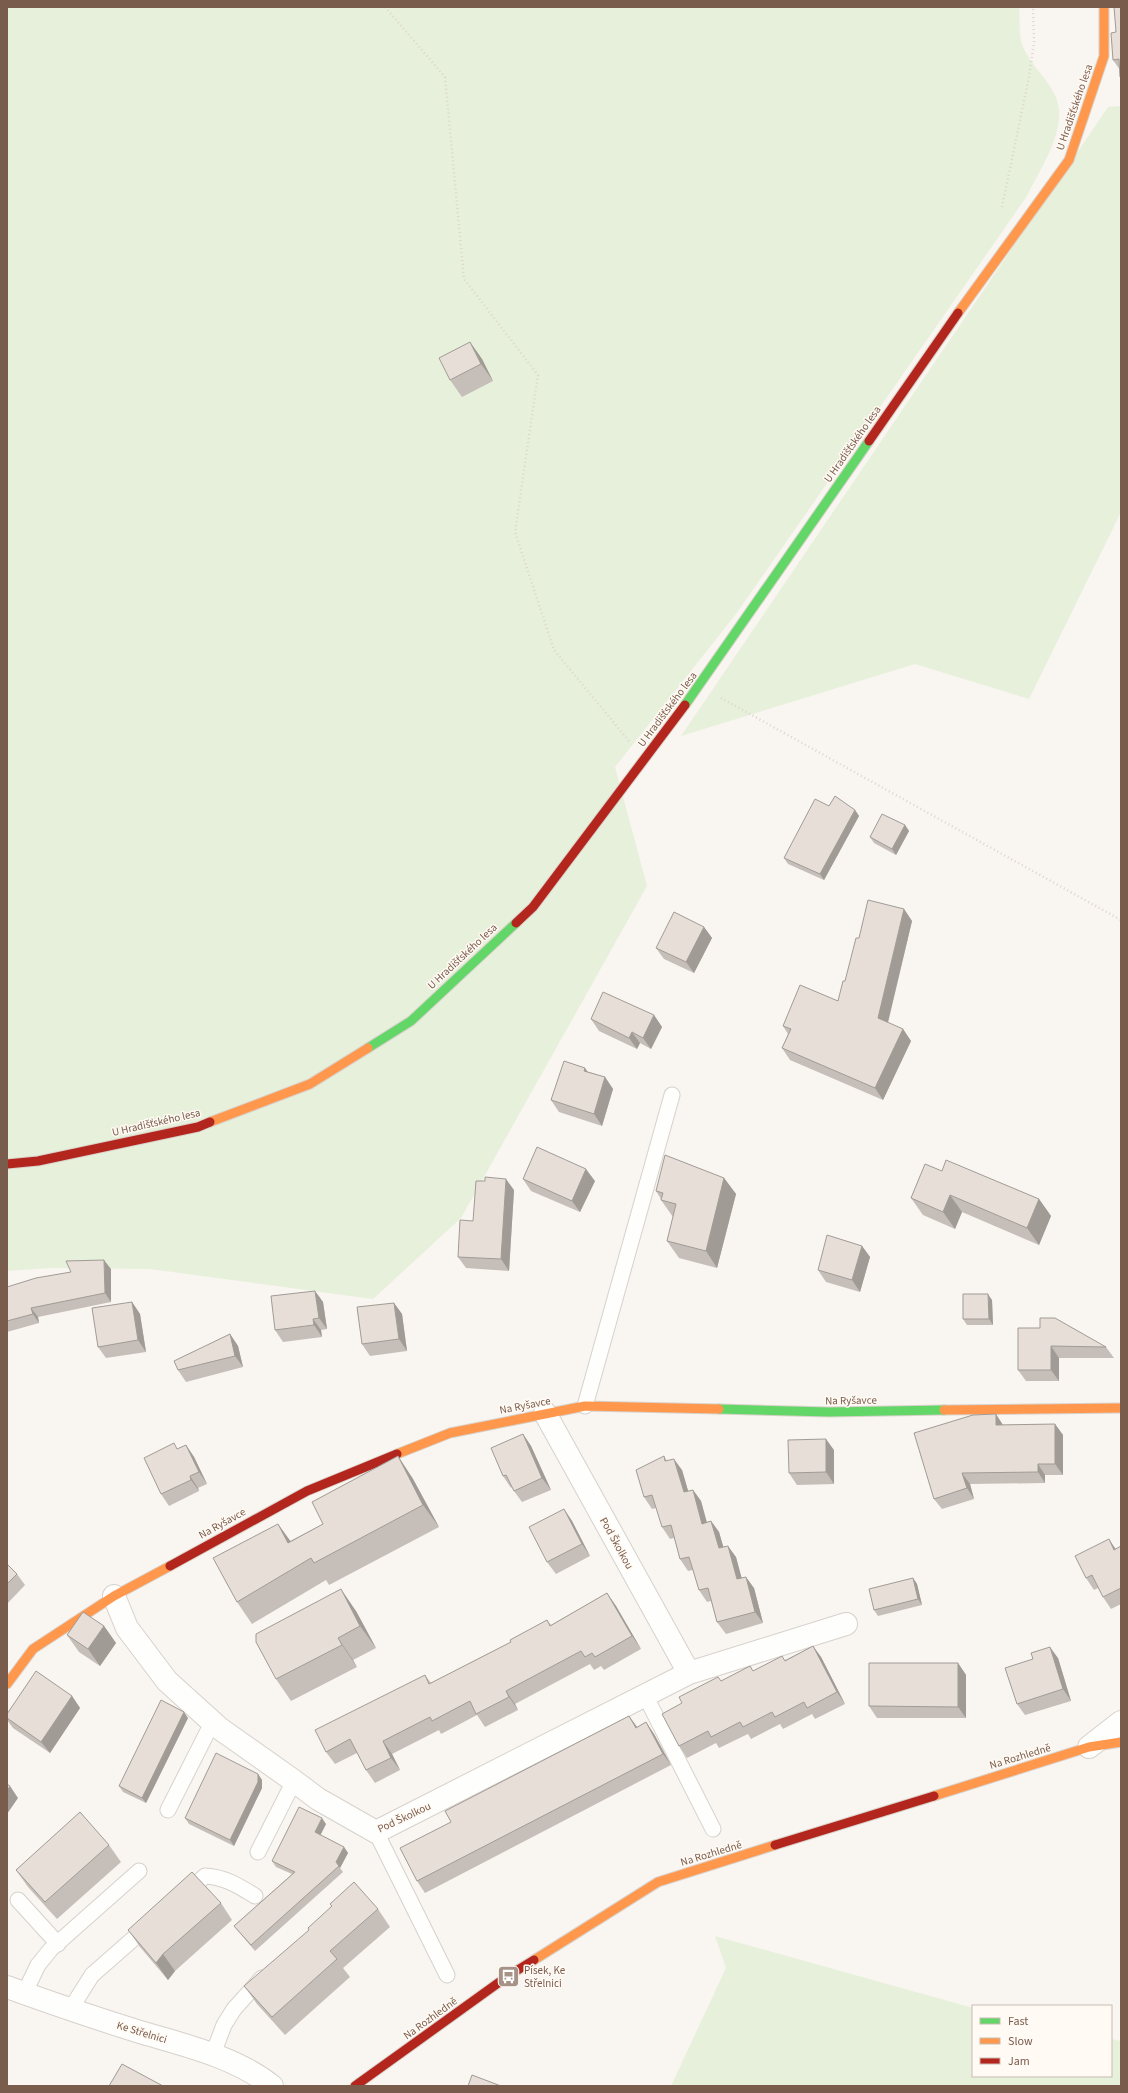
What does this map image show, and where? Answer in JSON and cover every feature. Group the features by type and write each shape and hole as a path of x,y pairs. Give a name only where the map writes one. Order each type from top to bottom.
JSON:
{"street":[{"name":"U Hradišťského lesa","path":"7,1164 38,1161 198,1126 310,1084 411,1021 533,907 700,686 986,272 1069,160 1104,56 1104,7"},
{"name":"Na Ryšavce","path":"7,1684 33,1649 114,1596 307,1490 450,1433 585,1406 829,1412 1121,1408"},
{"name":"Pod Školkou","path":"545,1413 689,1673"},
{"name":"Pod Školkou","path":"114,1596 127,1628 145,1655 167,1681 213,1721 294,1782 318,1799 376,1832 689,1673 846,1624"},
{"path":"1088,1747 1121,1722"},
{"name":"Na Rozhledně","path":"355,2086 508,1976 658,1882 1088,1747 1121,1742"},
{"name":"Ke Střelnici","path":"16,1991 70,2010 213,2054 264,2079 272,2086"}],"lane":[{"path":"585,1406 672,1095"},
{"path":"644,1695 713,1829"},
{"path":"168,1810 213,1721"},
{"path":"258,1852 294,1782"},
{"path":"376,1832 447,1975"},
{"path":"16,1991 58,1944 139,1871"},
{"path":"175,1902 205,1876 229,1880 256,1896"},
{"path":"18,1900 58,1944"},
{"path":"70,2010 92,1975 157,1918"},
{"path":"213,2054 224,2024 234,2009 271,1969"}],"path":[{"path":"385,7 445,77 464,279 538,375 515,532 554,650 644,760"},
{"path":"1001,213 1029,77 1034,42 1033,7"},
{"path":"700,686 1121,920"}],"green space":[{"path":"7,7 1019,7 1021,41 1030,59 1048,83 1057,100 1059,121 1057,133 1048,155 1027,196 736,614 615,767 647,886 461,1218 373,1299 150,1269 50,1268 7,1271"},
{"path":"1121,106 1121,512 1029,699 915,664 681,736 1108,107"},
{"path":"715,1936 972,2008 972,2077 1112,2077 1112,2039 1121,2041 1121,2086 671,2086 726,1968"}],"building":[{"path":"1114,7 1121,7 1121,77 1119,59 1113,60 1111,33 1116,32"},
{"path":"470,342 481,364 450,380 439,358"},
{"path":"835,796 855,810 820,874 784,858 815,799 829,806"},
{"path":"882,814 905,825 892,849 870,837"},
{"path":"868,900 904,909 878,1018 903,1029 875,1088 782,1048 791,1029 783,1026 800,985 838,1001 843,981 845,981 856,938 859,938"},
{"path":"674,912 704,927 686,962 656,948"},
{"path":"603,992 654,1015 643,1038 632,1032 629,1038 591,1019"},
{"path":"564,1061 585,1068 584,1071 605,1077 594,1114 551,1100"},
{"path":"537,1147 586,1169 572,1201 523,1179"},
{"path":"665,1155 724,1178 706,1251 667,1241 676,1204 661,1200 663,1193 656,1191"},
{"path":"946,1160 1039,1199 1027,1228 950,1195 943,1212 911,1198 925,1164 942,1171"},
{"path":"485,1177 506,1179 501,1259 458,1257 460,1220 473,1221 476,1181 485,1181"},
{"path":"827,1235 862,1246 852,1280 818,1270"},
{"path":"104,1260 105,1293 31,1308 33,1314 7,1321 7,1287 36,1278 71,1272 66,1261"},
{"path":"315,1291 319,1318 313,1319 314,1325 275,1330 271,1296"},
{"path":"963,1294 988,1294 989,1319 963,1319"},
{"path":"132,1302 138,1340 98,1347 92,1308"},
{"path":"394,1303 399,1339 362,1344 357,1307"},
{"path":"1040,1318 1055,1318 1106,1347 1051,1346 1051,1370 1018,1370 1018,1328 1040,1328"},
{"path":"230,1334 235,1356 178,1370 174,1361"},
{"path":"996,1414 996,1425 1055,1424 1055,1464 1038,1464 1038,1472 962,1473 967,1488 934,1499 914,1433 973,1415"},
{"path":"523,1434 542,1478 514,1491 506,1475 503,1476 491,1448"},
{"path":"826,1439 826,1472 789,1473 788,1440"},
{"path":"174,1443 177,1449 186,1445 199,1472 190,1476 191,1480 161,1494 144,1458"},
{"path":"398,1456 423,1505 314,1563 311,1558 237,1602 213,1558 278,1524 288,1543 323,1524 312,1502"},
{"path":"664,1456 665,1461 674,1459 684,1492 693,1490 702,1524 711,1521 719,1548 728,1546 737,1579 746,1577 755,1612 717,1622 708,1588 699,1590 689,1557 680,1559 671,1525 662,1527 652,1495 644,1497 636,1470"},
{"path":"564,1509 582,1544 547,1562 529,1527"},
{"path":"1109,1539 1114,1550 1121,1546 1121,1588 1103,1597 1092,1575 1086,1578 1075,1556"},
{"path":"7,1564 17,1574 7,1584"},
{"path":"913,1578 918,1599 874,1610 869,1589"},
{"path":"341,1589 360,1626 338,1638 342,1645 276,1679 256,1642 256,1634"},
{"path":"607,1593 632,1636 595,1657 592,1653 585,1657 581,1651 506,1691 509,1697 476,1714 470,1701 432,1721 430,1717 383,1741 391,1758 366,1770 350,1739 326,1752 315,1730 425,1675 429,1684 511,1642 510,1640 547,1620 550,1626"},
{"path":"83,1612 104,1626 88,1649 67,1635"},
{"path":"813,1646 837,1692 807,1708 804,1702 775,1717 772,1712 743,1727 740,1722 711,1737 708,1731 679,1746 662,1714 682,1703 679,1697 718,1677 721,1681 750,1666 753,1671 782,1656 785,1661"},
{"path":"1050,1647 1063,1689 1017,1704 1005,1668 1033,1659 1031,1653"},
{"path":"869,1663 958,1663 958,1707 869,1706"},
{"path":"36,1671 72,1696 41,1742 7,1718 7,1714"},
{"path":"161,1700 184,1712 142,1798 119,1786"},
{"path":"629,1716 636,1728 646,1722 663,1754 417,1881 400,1848 451,1822 445,1811"},
{"path":"216,1753 258,1774 258,1782 230,1840 185,1818"},
{"path":"7,1784 10,1786 7,1791"},
{"path":"299,1807 322,1818 315,1832 344,1847 336,1862 339,1866 251,1945 234,1926 295,1872 272,1861"},
{"path":"80,1812 109,1845 45,1902 16,1870"},
{"path":"192,1872 221,1903 163,1954 156,1963 128,1930"},
{"path":"354,1882 378,1909 330,1951 337,1959 272,2017 244,1986 309,1930 308,1928 332,1906 330,1904"},
{"path":"122,2064 163,2086 109,2086"},
{"path":"472,2075 501,2086 468,2086"}],"traffic: fast":[{"path":"685,705 869,441"},
{"path":"368,1048 411,1021 516,923"},
{"path":"719,1409 829,1412 944,1410"}],"traffic: slow":[{"path":"958,313 1069,160 1104,56 1104,7"},
{"path":"210,1122 310,1084 368,1048"},
{"path":"397,1454 450,1433 585,1406 719,1409"},
{"path":"944,1410 1121,1408"},
{"path":"7,1684 33,1649 114,1596 170,1566"},
{"path":"934,1796 1089,1747 1121,1742"},
{"path":"534,1960 658,1882 775,1845"}],"traffic: jam":[{"path":"869,441 958,313"},
{"path":"516,923 533,907 685,705"},
{"path":"7,1164 38,1161 198,1127 210,1122"},
{"path":"170,1566 307,1491 397,1454"},
{"path":"775,1845 934,1796"},
{"path":"355,2086 508,1976 534,1960"}],"place":[{"name":"Písek, Ke Střelnici","path":"508,1976"}]}
